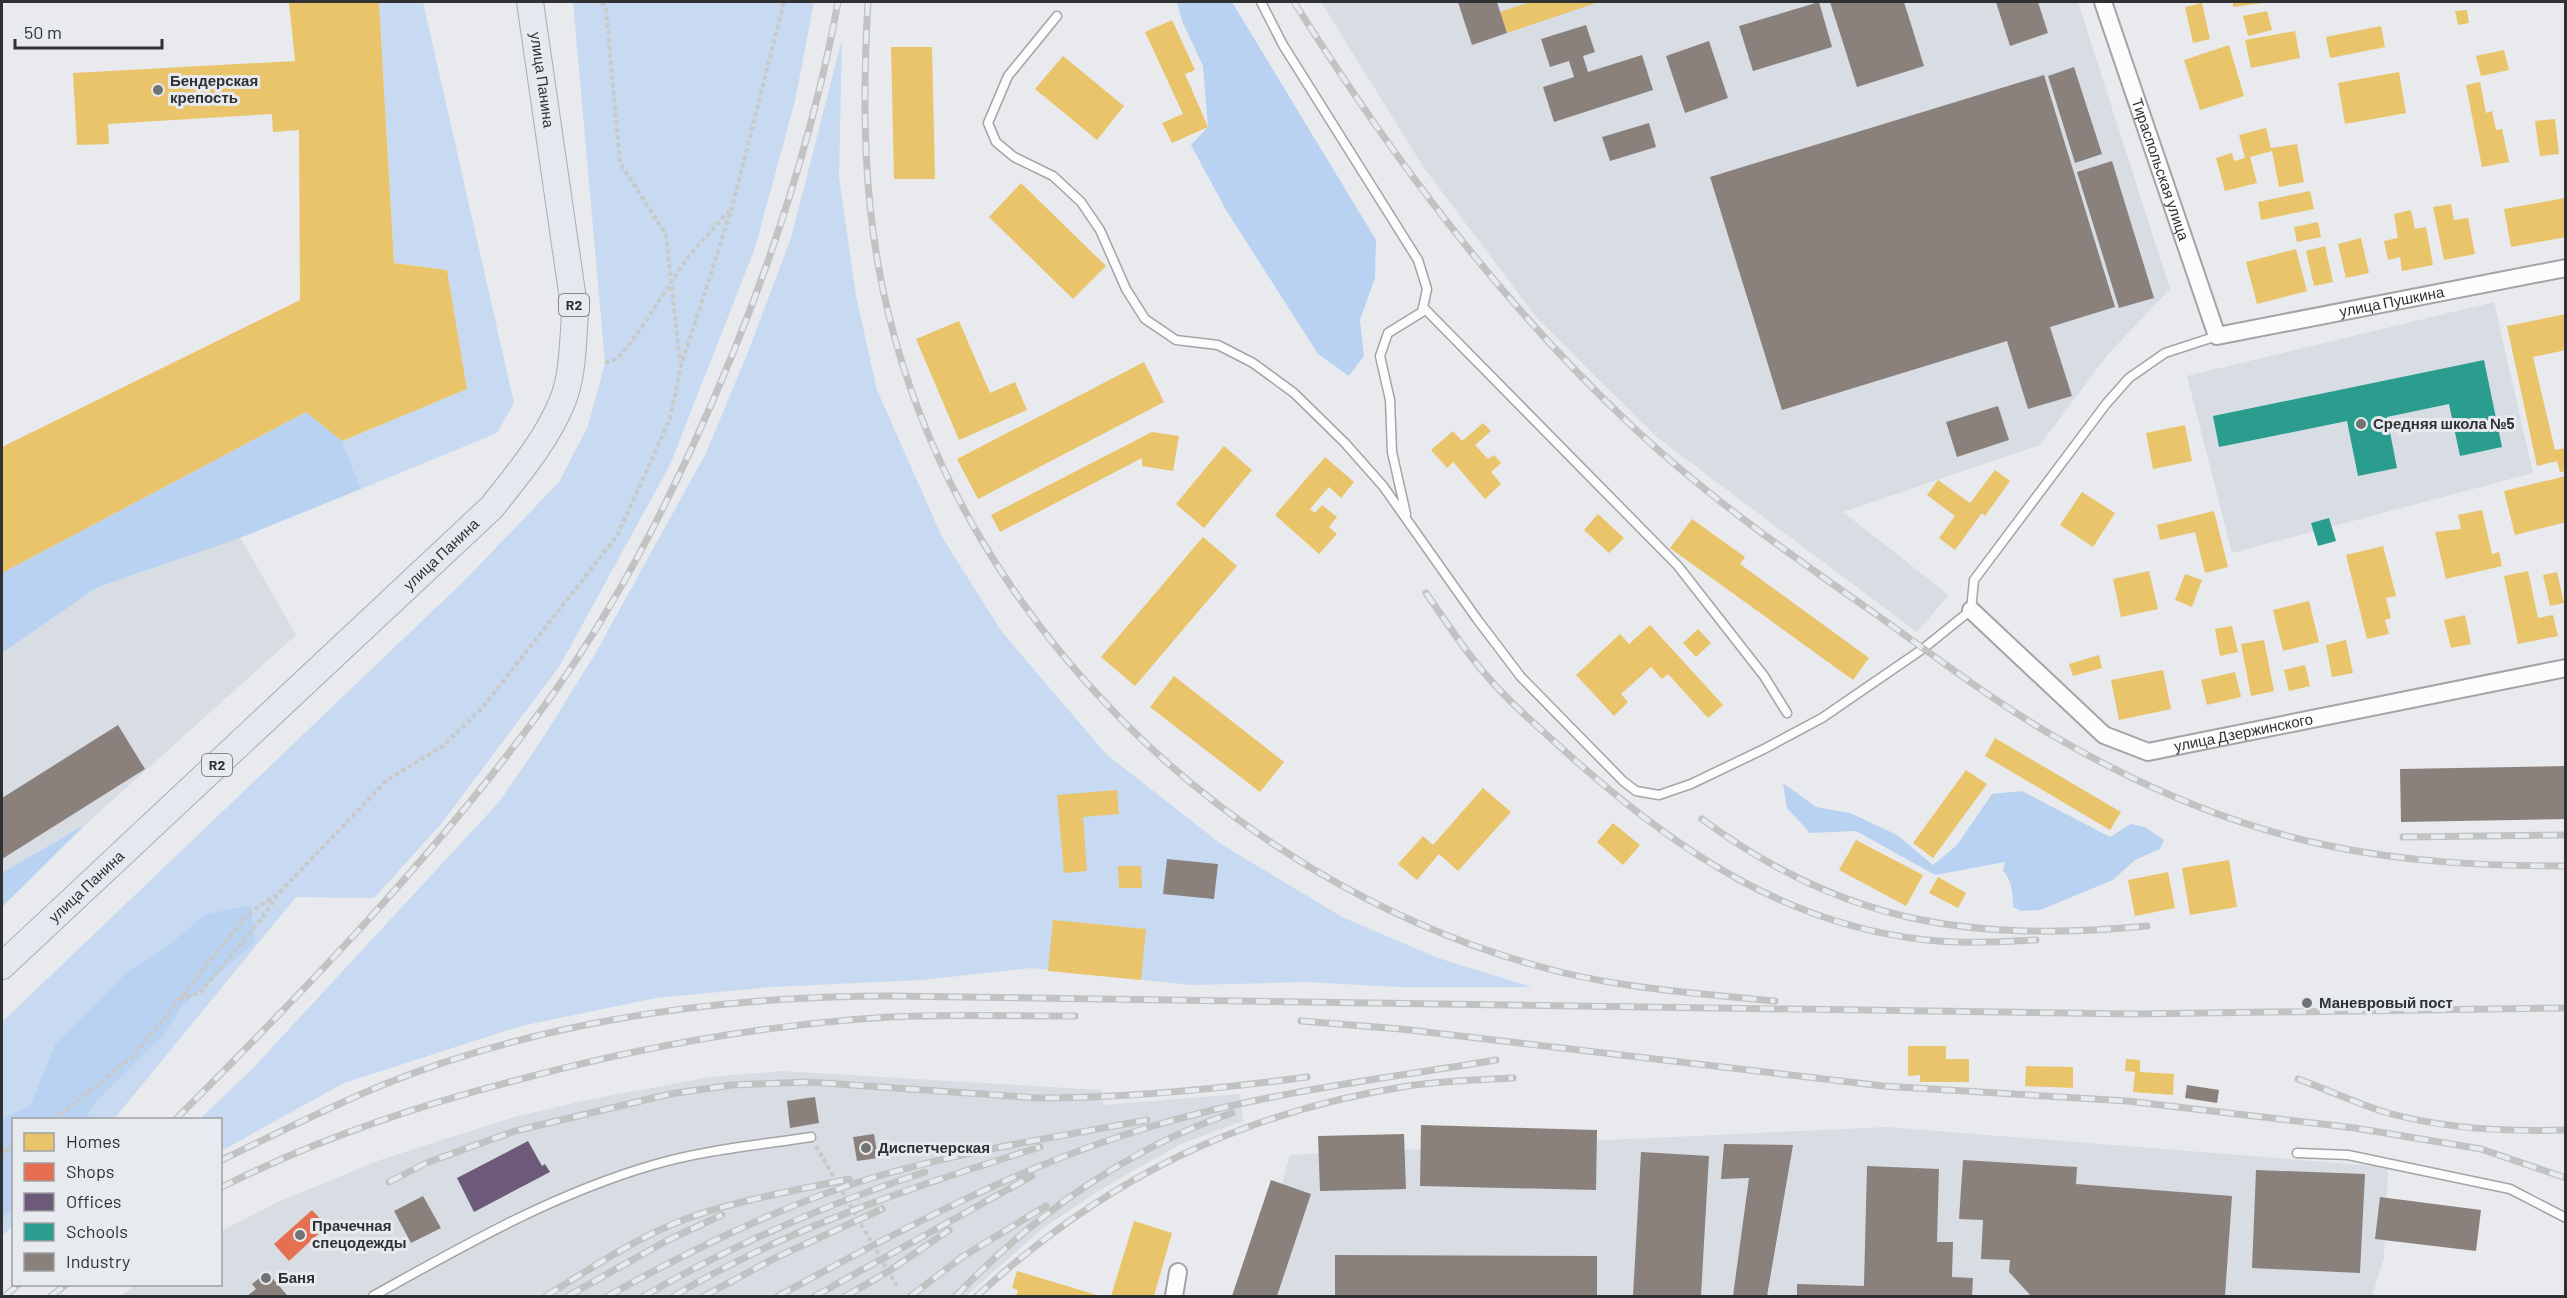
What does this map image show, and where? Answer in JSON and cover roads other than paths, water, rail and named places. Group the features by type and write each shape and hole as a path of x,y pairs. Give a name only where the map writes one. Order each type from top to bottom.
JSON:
{"main road":[{"name":"улица Панина","path":"2,966 492,507 531,458 563,399 572,357 575,313 530,2"}],"street":[{"name":"Тираспольская улица","path":"2103,2 2217,336"},
{"name":"улица Пушкина","path":"2217,336 2565,268"},
{"name":"улица Дзержинского","path":"1971,610 2104,735 2148,752 2565,668"},
{"path":"1174,1296 1178,1272"}],"lane":[{"path":"1261,2 1283,45 1418,260 1427,289 1422,312 1388,333 1380,356 1390,400 1392,452 1407,519"},
{"path":"1057,16 1008,76 988,123 996,142 1014,157 1053,176 1081,202 1100,230 1126,289 1145,319 1176,340 1218,345 1273,377 1294,393 1345,443 1366,465 1407,519 1521,677 1623,781 1646,794 1659,795 1690,784 1822,718 1924,648 1971,610 1974,580 2128,378 2165,353 2217,336"},
{"path":"1423,307 1678,566 1764,676 1787,713"},
{"path":"373,1296 504,1225 618,1176 689,1156 810,1137"},
{"path":"2297,1153 2348,1155 2510,1189 2565,1218"}],"railway":[{"path":"177,1118 275,1019 418,864 508,755 571,668 610,606 646,542 694,443 718,390 761,281 780,227 813,115 838,2"},
{"path":"868,2 865,119 873,235 888,312 925,426 978,533 1045,633 1125,723 1215,802 1315,870 1422,925 1563,973 1653,989 1775,1001"},
{"path":"1294,2 1409,172 1494,280 1586,381 1635,429 1722,503 1988,694 2088,756 2153,788 2255,827 2325,845 2415,859 2475,864 2566,866"},
{"path":"1426,593 1458,640 1485,673 1524,714 1577,762 1655,826 1738,879 1782,901 1828,919 1876,932 1955,942 2036,940"},
{"path":"1702,819 1755,855 1808,883 1860,904 1913,918 1968,927 2025,931 2147,926"},
{"path":"2403,837 2566,835"},
{"path":"222,1160 385,1084 508,1043 634,1016 762,1001 892,996 2133,1014 2566,1008"},
{"path":"222,1187 290,1155 399,1115 473,1092 651,1049 746,1032 889,1017 1075,1016"},
{"path":"1301,1021 1401,1029 1883,1086 2127,1101 2355,1128 2481,1149 2566,1178"},
{"path":"778,1296 961,1201 1055,1160 1104,1142 1153,1126 1237,1104 1496,1060"},
{"path":"389,1182 426,1163 515,1131 670,1094 732,1085 809,1082 1038,1098 1072,1098 1173,1092 1307,1077"},
{"path":"977,1296 1025,1255 1074,1218 1124,1186 1176,1158 1230,1134 1287,1114 1346,1098 1421,1084 1513,1078"},
{"path":"2298,1079 2388,1113 2432,1123 2499,1130 2566,1130"},
{"path":"956,1296 1016,1239 1083,1188 1156,1145 1232,1113"},
{"path":"608,1296 738,1229 840,1188 942,1160 1147,1120"},
{"path":"674,1296 717,1272 807,1229 899,1193 1040,1147"},
{"path":"644,1296 712,1259 782,1226 925,1172"},
{"path":"815,1296 1032,1176"},
{"path":"546,1296 630,1245 683,1220 744,1201 849,1179"},
{"path":"911,1296 962,1257 1046,1206"},
{"path":"704,1296 775,1258 882,1209"},
{"path":"568,1296 668,1240 722,1215"},
{"path":"846,1296 889,1271 949,1230"},
{"path":"5,1296 17,1286"},
{"path":"51,1296 64,1286"}],"place":[{"name":"Бендерская крепость","path":"158,90"},
{"name":"Средняя школа №5","path":"2361,424"},
{"name":"Маневровый пост","path":"2307,1003"},
{"name":"Диспетчерская","path":"866,1148"},
{"name":"Прачечная спецодежды","path":"300,1235"},
{"name":"Баня","path":"266,1278"}]}
